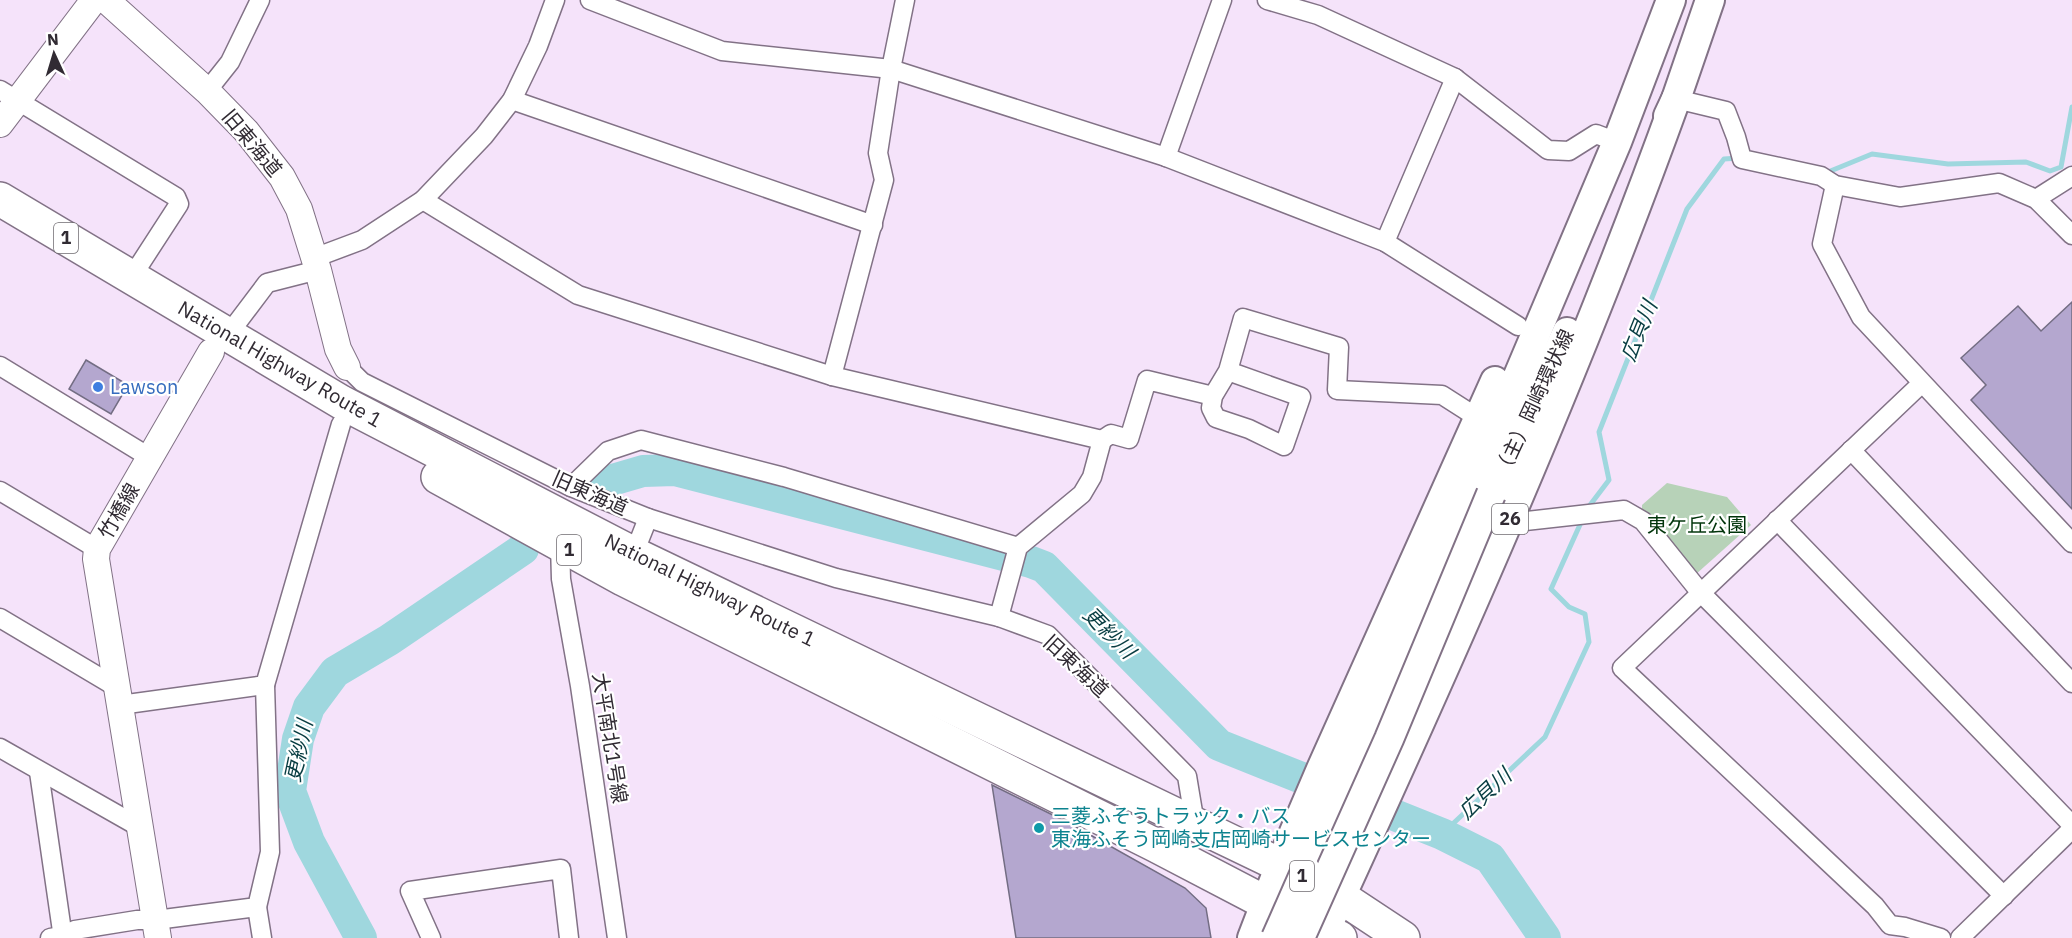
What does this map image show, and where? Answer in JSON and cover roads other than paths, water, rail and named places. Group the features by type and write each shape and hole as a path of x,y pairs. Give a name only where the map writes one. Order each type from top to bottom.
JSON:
{"highway":[{"name":"National Highway Route 1","path":"0,199 131,278 220,344 341,424 560,544 628,567 1293,868 1403,938"},
{"name":"National Highway Route 1","path":"0,225 220,344 341,402 628,567 1155,845 1264,923 1319,936"}],"main road":[{"name":"（主）岡崎環状線","path":"1319,936 1481,490 1671,0"},
{"name":"（主）岡崎環状線","path":"1293,868 1317,845 1481,490 1676,99 1710,0"},
{"name":"26","path":"1319,936 1341,897 1509,523 1636,210 1676,99"},
{"name":"26","path":"1264,923 1293,868 1307,801 1518,326 1617,141"}],"street":[{"path":"0,124 8,95 94,0"},
{"name":"旧東海道","path":"106,0 207,91 246,131 282,177 299,209 338,350 346,367 362,382 571,487 648,518 836,578 999,617 1048,635 1187,776 1195,824"},
{"path":"207,91 230,62 261,0"},
{"path":"220,344 267,283 316,264 362,240 423,200 484,136 512,100 538,46 555,0"},
{"path":"590,0 722,51 891,69 1166,158 1385,242 1518,326"},
{"path":"832,376 884,180 878,153 905,0"},
{"path":"1166,158 1222,0"},
{"path":"1267,0 1318,15 1455,78 1548,150 1569,151 1596,134 1617,141"},
{"path":"1385,242 1455,78"},
{"path":"8,95 176,197 179,204 131,278"},
{"path":"1676,99 1726,111 1742,159 1821,176 1835,185 1900,197 1999,183 2036,199 2072,236"},
{"path":"512,100 873,225"},
{"path":"2036,199 2072,176"},
{"path":"1835,185 1822,244 1861,317 1921,384 2072,543"},
{"path":"423,200 578,295 832,376 1102,440"},
{"path":"1228,371 1301,397 1284,446 1249,429 1216,418 1211,408 1213,396 1228,371 1243,318 1339,347 1337,390 1442,395 1479,418"},
{"name":"竹橋線","path":"157,929 96,559 97,549 149,457 220,344"},
{"path":"0,366 149,457"},
{"path":"999,617 1018,548 1082,494 1092,477 1102,440 1111,434 1129,439 1147,380 1213,396"},
{"path":"1921,384 1622,668 1875,906 1887,931 1905,927 1941,938"},
{"path":"262,938 257,907 270,852 265,685 341,424"},
{"path":"571,487 608,451 641,440 784,477 1018,548"},
{"path":"1851,450 2072,683"},
{"path":"0,491 97,549"},
{"path":"1509,523 1624,510 1643,521 1700,592 2004,896"},
{"path":"628,567 648,518"},
{"path":"1777,520 2070,833 1960,938"},
{"name":"大平南北1号線","path":"560,544 561,579 580,686 617,938"},
{"path":"0,618 118,696 265,685"},
{"path":"0,748 141,828"},
{"path":"39,772 58,937 75,930 137,920 157,929 257,907"},
{"path":"431,938 410,891 561,869 569,938"}],"waterway":[{"name":"広貝川","path":"1824,171 1828,172 1872,154 1948,164 2026,162 2050,171 2061,167 2072,107"},
{"name":"広貝川","path":"1587,509 1609,480 1599,432 1687,209 1724,159 1739,158"},
{"name":"更紗川","path":"602,483 643,471 675,470 1044,567 1219,745 1442,834 1490,858 1545,938"},
{"name":"広貝川","path":"1442,834 1545,737 1589,642 1585,614 1569,607 1551,589 1583,518"},
{"name":"更紗川","path":"361,938 309,842 290,791 298,739 309,707 335,672 389,640 523,549"}],"place":[{"name":"Lawson","path":"98,387"},
{"name":"三菱ふそうトラック・バス 東海ふそう岡崎支店岡崎サービスセンター","path":"1039,828"}],"park label":[{"name":"東ケ丘公園","path":"1697,525"}]}
